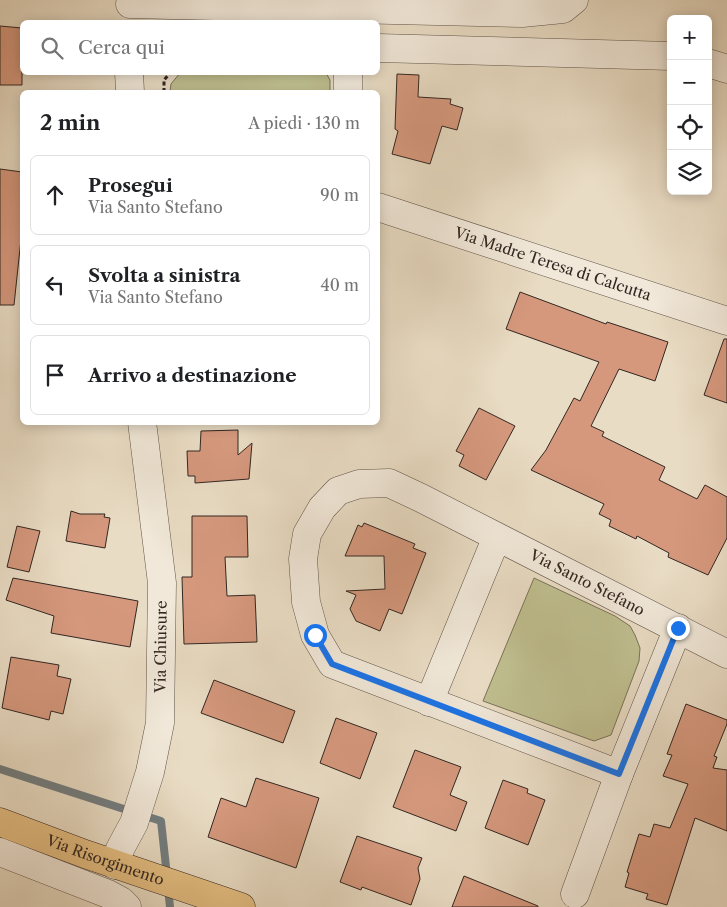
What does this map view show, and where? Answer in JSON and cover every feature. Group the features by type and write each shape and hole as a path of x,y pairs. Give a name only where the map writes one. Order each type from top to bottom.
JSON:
{"main road":[{"name":"Via Risorgimento","path":"0,822 115,865 241,907"}],"street":[{"path":"130,9 453,6 522,13 563,9 574,0"},
{"path":"380,48 667,56"},
{"path":"712,65 727,69"},
{"path":"130,75 130,90"},
{"path":"348,75 348,90"},
{"name":"Via Madre Teresa di Calcutta","path":"380,209 727,321"},
{"name":"Via Chiusure","path":"115,865 120,849 134,823 144,790 158,735 162,683 162,583 142,425"},
{"name":"Via Santo Stefano","path":"619,774 332,664 315,635 306,602 303,559 307,534 322,508 338,491 360,484 389,483 727,654"},
{"path":"429,702 498,538"},
{"path":"576,894 619,774 678,628"},
{"path":"0,852 108,894 121,901 127,907"}],"path":[{"path":"164,90 164,80 168,75"}],"shaded area":[{"path":"178,75 327,75 330,80 330,90 170,90 171,84"},
{"path":"534,578 615,616 630,626 635,635 640,648 639,661 611,735 594,741 483,701"}],"building":[{"path":"0,26 20,28 20,75 22,75 22,85 0,85"},
{"path":"397,74 419,75 418,97 451,99 450,104 463,108 457,130 442,126 430,164 392,154 398,131 395,129"},
{"path":"0,169 20,172 20,249 14,305 0,305"},
{"path":"520,292 606,324 607,322 668,342 655,381 619,369 591,426 604,432 602,436 665,467 659,480 697,499 705,485 727,497 727,538 708,575 668,557 669,553 637,536 636,539 609,526 611,520 599,514 604,504 531,470 546,450 574,398 580,401 599,362 506,329"},
{"path":"724,339 727,339 727,403 704,395"},
{"path":"479,408 515,426 486,480 459,466 464,455 456,451"},
{"path":"238,430 238,455 252,443 249,479 195,483 195,476 188,476 187,451 200,451 201,431"},
{"path":"71,511 80,514 105,514 104,517 110,518 105,548 66,541"},
{"path":"192,516 247,516 248,557 225,557 227,596 255,595 257,642 184,644 182,577 192,577"},
{"path":"364,523 415,544 413,548 426,553 402,614 389,609 380,631 356,621 350,609 356,595 346,591 385,589 384,556 345,556 358,525 362,527"},
{"path":"17,526 40,531 29,572 7,567"},
{"path":"13,578 138,601 130,647 51,633 54,616 6,600"},
{"path":"11,657 59,665 57,676 71,679 63,714 51,711 49,720 2,708"},
{"path":"214,680 295,711 283,743 201,713"},
{"path":"686,704 727,720 714,756 717,757 713,768 727,770 727,831 695,818 667,905 646,899 648,894 625,887 629,873 627,872 639,834 650,837 654,824 670,828 688,784 663,776 672,755 667,754"},
{"path":"336,718 377,733 360,779 320,763"},
{"path":"415,750 461,767 450,795 467,802 456,831 393,807"},
{"path":"256,778 319,798 296,868 208,837 221,798 246,807"},
{"path":"503,780 528,789 527,793 545,800 528,845 485,828"},
{"path":"357,836 422,858 418,868 420,879 411,905 362,887 361,890 340,882"},
{"path":"464,876 538,906 538,907 452,907"}],"waterway":[{"path":"0,769 161,821 167,876"},
{"path":"168,888 170,907"}],"route":[{"path":"315,635 332,664 619,774 678,628"}]}
